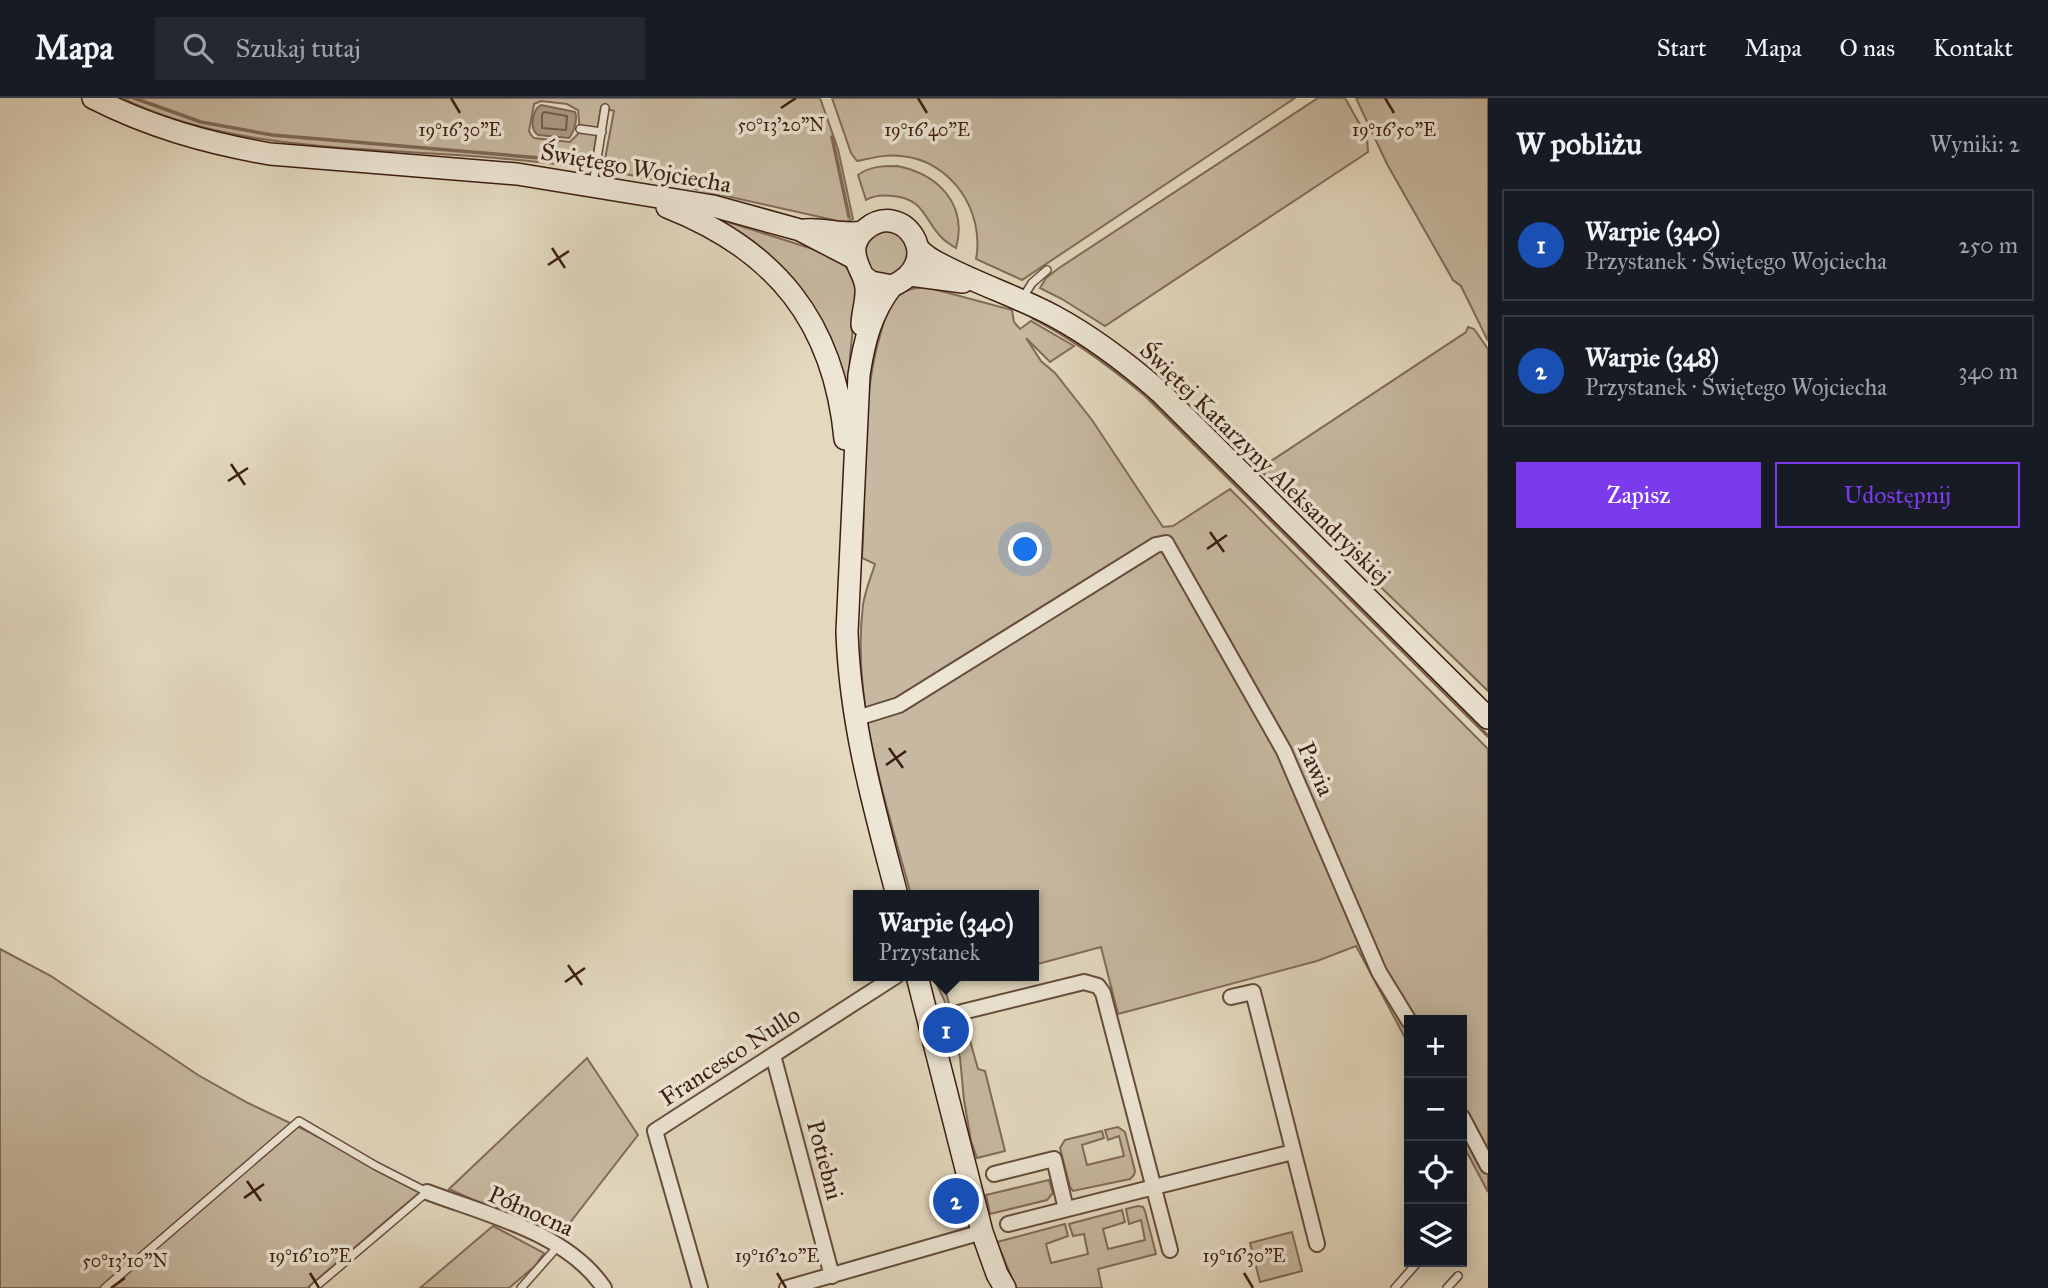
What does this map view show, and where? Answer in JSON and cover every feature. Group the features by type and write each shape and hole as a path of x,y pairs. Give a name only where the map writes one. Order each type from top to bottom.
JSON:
{"street":[{"name":"Świętego Wojciecha","path":"93,98 168,131 229,147 281,155 517,174 713,206 800,230 859,267"},
{"path":"641,194 729,237 767,266 800,304 821,341 831,367 842,411 853,486"},
{"path":"863,348 862,320 866,298 855,244 862,232 872,224 896,222 907,228 915,237 919,249 917,263 873,315 863,348 859,376 847,611 848,671 854,719 896,890"},
{"name":"Świętego Wojciecha","path":"800,230 862,232"},
{"name":"Świętej Katarzyny Aleksandryjskiej","path":"919,249 930,259 979,284 1054,316 1130,366 1188,420 1488,718"},
{"path":"859,267 871,282 901,281"},
{"name":"Świętej Katarzyny Aleksandryjskiej","path":"901,281 979,284"},
{"name":"Pawia","path":"854,719 899,705 1156,545 1166,543 1284,751 1378,972 1405,1015"},
{"name":"Francesco Nullo","path":"700,1288 655,1130 888,981"},
{"path":"918,981 982,1232 1005,1288"},
{"path":"958,1013 1084,982 1098,986 1103,993 1170,1250"},
{"path":"1231,997 1252,992 1317,1244"},
{"name":"Potiebni","path":"773,1055 832,1276"},
{"path":"1467,1126 1488,1166"},
{"path":"1008,1224 1293,1152"},
{"path":"995,1174 1054,1159 1066,1209"},
{"name":"Północna","path":"428,1192 559,1245 593,1271 604,1288"},
{"path":"787,1288 982,1232"}],"lane":[{"path":"593,187 605,108"},
{"path":"580,129 602,132"},
{"path":"1027,291 1047,270"},
{"path":"105,1288 299,1121 376,1166 428,1192 314,1288"},
{"path":"521,1288 559,1245"},
{"path":"1395,1288 1414,1267"},
{"path":"1447,1288 1458,1276"}],"shaded area":[{"path":"122,98 820,98 838,149 853,219 847,222 838,221 603,170 614,111 601,107 591,169 499,158 345,148 259,139 203,127 149,110","holes":["541,101 567,104 578,110 580,132 570,142 534,138 531,135 529,131 534,104"]},
{"path":"832,98 1295,98 1022,280 976,259 975,223 969,206 961,191 935,167 919,160 895,156 857,161 851,153"},
{"path":"1318,98 1345,98 1367,137 1368,152 1105,326 1040,288 1046,278 1059,268"},
{"path":"1356,98 1488,98 1488,341 1461,286 1453,280 1387,164"},
{"path":"897,166 925,176 946,194 958,218 956,248 942,238 923,211 912,201 886,196 875,196 866,200 858,175 872,168"},
{"path":"699,213 816,250 845,264 857,289 850,356 849,405 822,328"},
{"path":"871,229 907,233 912,270 876,281 860,243"},
{"path":"926,287 1012,310 1014,322 1020,329 1031,321 1074,346 1050,362 1026,338 1041,361 1055,373 1092,420 1163,527 1173,526 1230,489 1488,749 1488,1192 1467,1152 1467,1015 1404,1015 1404,1036 1356,946 1317,961 1118,1014 1101,947 1039,964 1039,890 910,890 873,752 862,679 861,642 864,600 875,564 862,558 869,387 874,359 889,309 900,295 908,290"},
{"path":"1468,327 1474,329 1488,349 1488,691 1259,469 1466,332"},
{"path":"0,949 51,976 198,1075 420,1192 307,1288 0,1288"},
{"path":"935,981 945,981 956,1030 969,1037 978,1069 985,1071 1005,1151 977,1158 971,1141 964,1100 960,1058 946,1004"},
{"path":"587,1058 638,1135 558,1238 449,1189"},
{"path":"1118,1127 1125,1132 1134,1175 1130,1179 1073,1191 1060,1148 1065,1140 1102,1131 1104,1138 1082,1145 1087,1165 1124,1156 1119,1136 1108,1140 1105,1130"},
{"path":"1049,1180 1053,1193 1047,1200 990,1214 986,1195"},
{"path":"1138,1206 1145,1211 1156,1254 1098,1269 1102,1288 1016,1288 997,1242 1065,1224 1068,1236 1046,1244 1051,1263 1088,1254 1084,1234 1073,1236 1069,1224 1122,1210 1125,1222 1103,1229 1108,1249 1145,1240 1141,1220 1129,1224 1126,1209"},
{"path":"493,1226 544,1253 535,1266 509,1288 420,1288"},
{"path":"1292,1232 1302,1271 1260,1282 1250,1243"}],"water":[{"path":"541,105 575,112 575,125 569,138 538,135 535,132 535,111"}],"waterway":[{"path":"134,98 201,122 272,135 588,162"},
{"path":"832,137 849,217"},
{"path":"1033,318 1091,353 1145,395 1488,736"}],"place":[{"name":"Warpie (340)","path":"946,1030"},
{"name":"Warpie (348)","path":"956,1201"}]}
